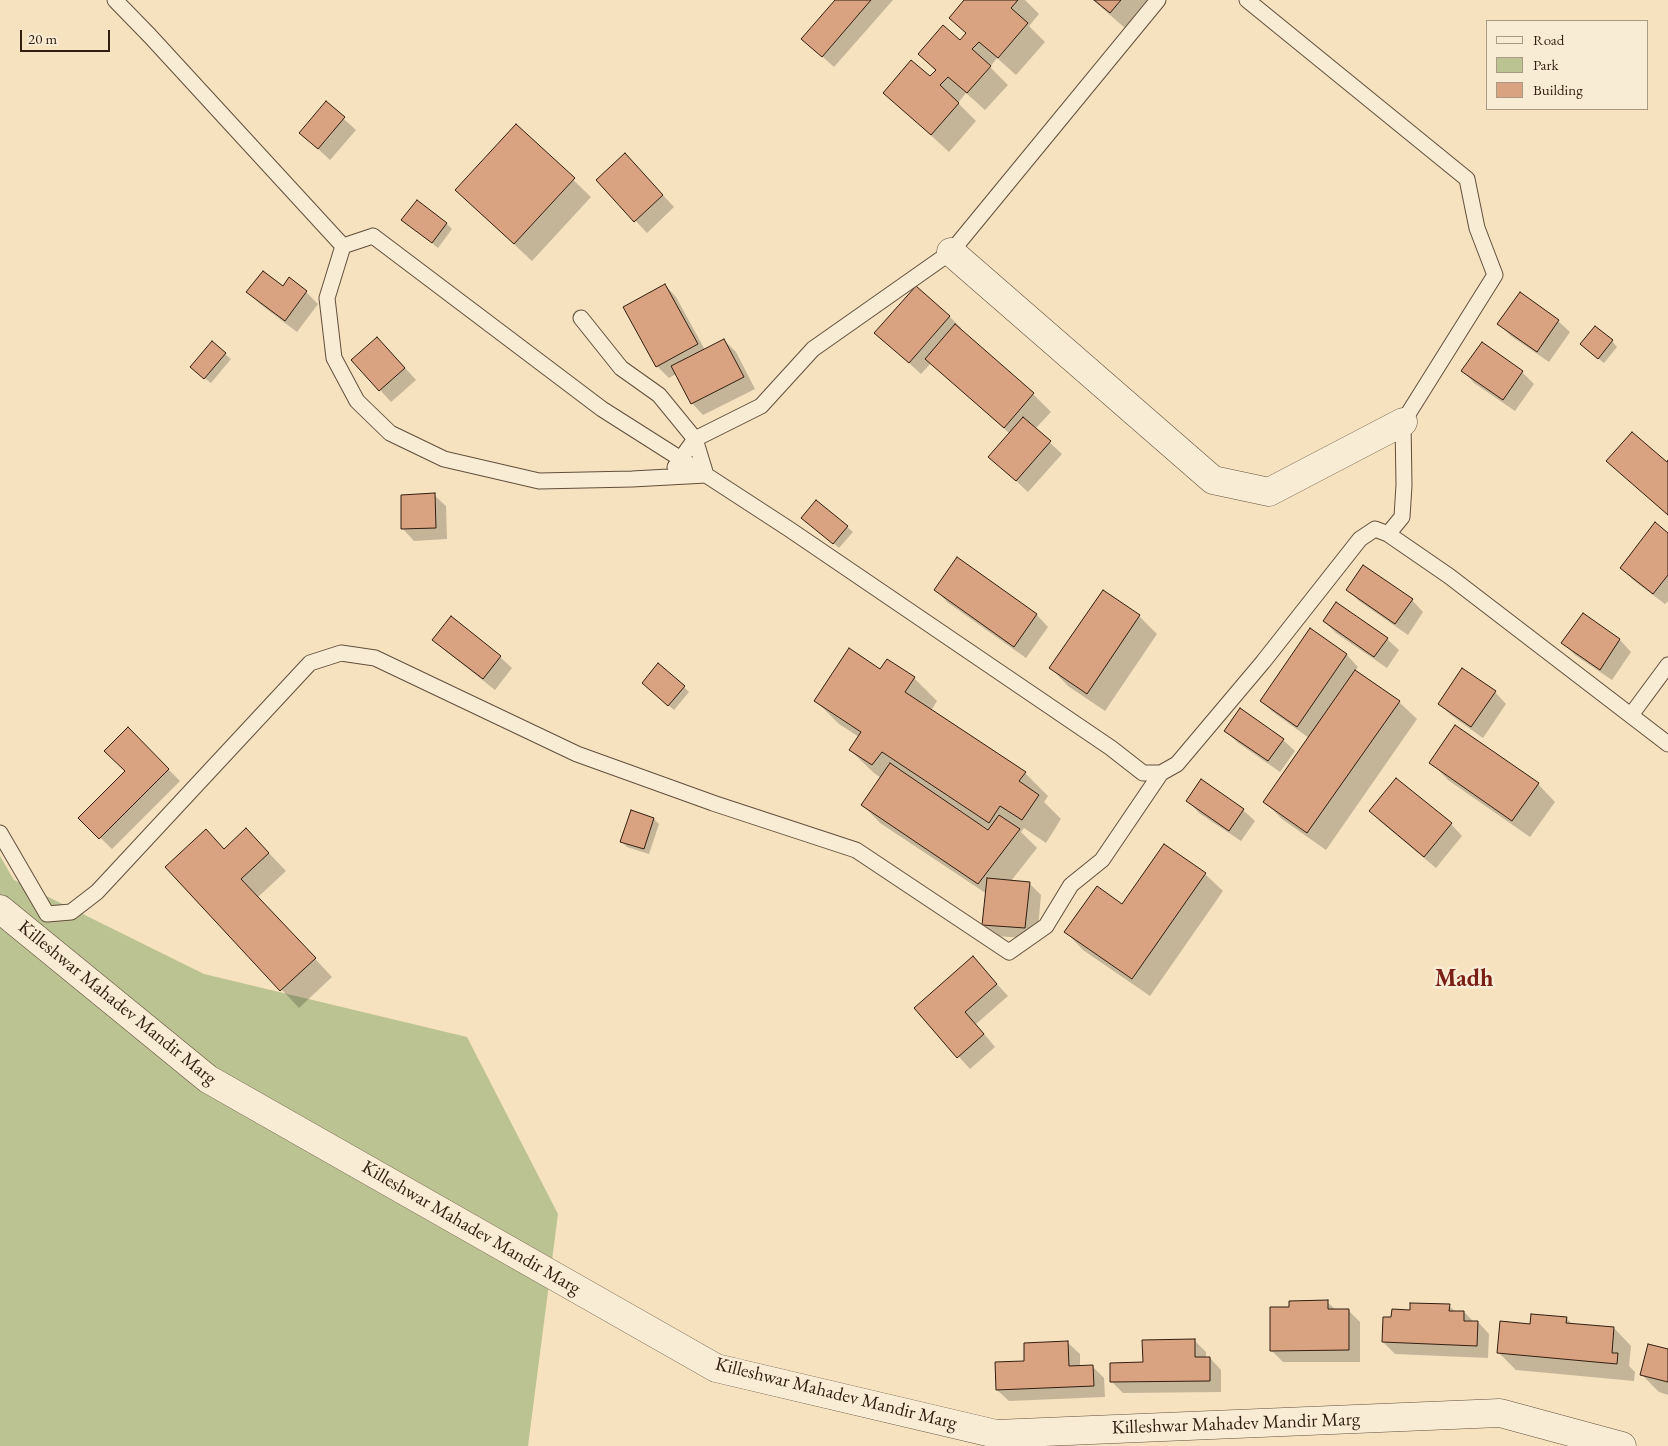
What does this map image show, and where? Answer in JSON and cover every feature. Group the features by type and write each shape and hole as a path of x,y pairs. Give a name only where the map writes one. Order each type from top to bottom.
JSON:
{"street":[{"path":"951,252 1213,480 1269,492 1403,422"},
{"name":"Killeshwar Mahadev Mandir Marg","path":"0,909 208,1079 716,1368 996,1434 1500,1413 1611,1445"}],"lane":[{"path":"115,0 343,246"},
{"path":"666,478 695,439 762,406 812,349 951,252 1158,0"},
{"path":"1248,0 1467,179 1477,228 1495,275 1403,422 1404,485 1402,517 1388,534"},
{"path":"343,246 372,236 602,409 789,529 1111,748 1143,773 1161,773 1178,764 1263,662 1360,539 1375,530 1388,534 1449,576 1668,744"},
{"path":"343,246 327,298 334,358 357,401 390,433 444,459 539,481 666,478 706,474"},
{"path":"581,318 621,368 659,395 695,439 706,474"},
{"path":"0,833 47,914 71,912 97,892 310,663 341,653 375,658 577,754 713,804 856,850 1009,952 1046,926 1071,885 1102,860 1161,773"},
{"path":"1631,715 1668,665"}],"green space":[{"path":"0,856 14,880 204,974 467,1037 558,1214 528,1446 0,1446"}],"building":[{"path":"835,0 871,0 822,57 801,39"},
{"path":"964,0 1018,0 1011,8 1028,23 998,58 979,42 972,49 991,66 967,93 948,77 940,85 959,103 931,135 883,93 911,60 930,76 936,70 918,54 943,25 960,40 966,33 949,18"},
{"path":"1094,0 1121,0 1110,13"},
{"path":"326,101 345,117 318,149 299,133"},
{"path":"516,124 575,178 514,244 455,190"},
{"path":"625,153 663,195 634,222 596,180"},
{"path":"417,200 447,223 432,243 401,220"},
{"path":"263,271 283,286 289,277 307,291 285,321 246,292"},
{"path":"665,284 698,344 656,367 623,307"},
{"path":"916,286 950,316 909,363 874,333"},
{"path":"1520,292 1559,320 1537,352 1497,324"},
{"path":"955,324 1034,393 1004,428 925,359"},
{"path":"1595,326 1613,340 1598,359 1580,344"},
{"path":"377,337 405,368 379,391 351,360"},
{"path":"724,339 744,377 691,404 671,366"},
{"path":"212,341 226,353 204,379 190,367"},
{"path":"1482,342 1523,371 1503,400 1461,371"},
{"path":"1023,417 1051,441 1016,481 988,457"},
{"path":"1632,432 1667,462 1668,460 1668,515 1606,461"},
{"path":"435,493 436,528 401,529 401,495"},
{"path":"816,500 848,526 833,544 801,518"},
{"path":"1655,522 1668,533 1668,575 1653,594 1620,568"},
{"path":"957,557 1037,614 1014,647 934,590"},
{"path":"1363,565 1413,599 1395,624 1346,590"},
{"path":"1103,590 1140,615 1087,694 1049,668"},
{"path":"1336,602 1388,638 1374,657 1323,621"},
{"path":"1583,613 1620,639 1600,670 1561,643"},
{"path":"451,616 501,656 483,679 432,640"},
{"path":"1310,628 1347,654 1297,727 1260,701"},
{"path":"849,648 880,669 887,659 915,677 905,692 1026,772 1019,781 1039,795 1022,820 1000,806 989,823 882,752 872,765 849,750 861,732 814,701"},
{"path":"658,663 685,686 668,706 642,683"},
{"path":"1462,668 1496,691 1471,727 1438,704"},
{"path":"1355,670 1400,701 1307,833 1263,802"},
{"path":"1240,708 1284,739 1268,761 1224,731"},
{"path":"1455,725 1539,783 1512,821 1429,763"},
{"path":"128,727 169,769 99,839 78,818 125,771 104,751"},
{"path":"890,763 988,830 999,815 1020,829 978,884 861,805"},
{"path":"1396,778 1452,823 1424,857 1369,811"},
{"path":"1201,779 1244,809 1229,831 1186,801"},
{"path":"631,810 654,818 644,849 620,842"},
{"path":"246,828 269,853 241,879 316,958 280,991 165,867 206,829 224,849"},
{"path":"1164,844 1206,873 1132,979 1064,932 1097,886 1122,904"},
{"path":"987,878 1030,882 1025,928 982,925"},
{"path":"973,956 997,984 965,1012 984,1034 957,1058 914,1008"},
{"path":"1328,1300 1328,1309 1349,1309 1349,1350 1270,1351 1270,1307 1289,1307 1289,1301"},
{"path":"1410,1303 1450,1304 1449,1311 1464,1311 1464,1321 1478,1321 1477,1346 1382,1342 1383,1317 1391,1317 1392,1309 1410,1310"},
{"path":"1531,1314 1567,1317 1566,1323 1614,1327 1612,1353 1618,1353 1617,1364 1497,1353 1500,1321 1530,1324"},
{"path":"1195,1339 1195,1357 1210,1357 1210,1381 1110,1382 1110,1363 1143,1362 1142,1340"},
{"path":"1068,1341 1069,1366 1093,1365 1094,1386 996,1390 995,1362 1024,1361 1024,1343"},
{"path":"1648,1344 1668,1349 1668,1382 1640,1375"}],"district":[{"name":"Madh","path":"1464,979"}]}
